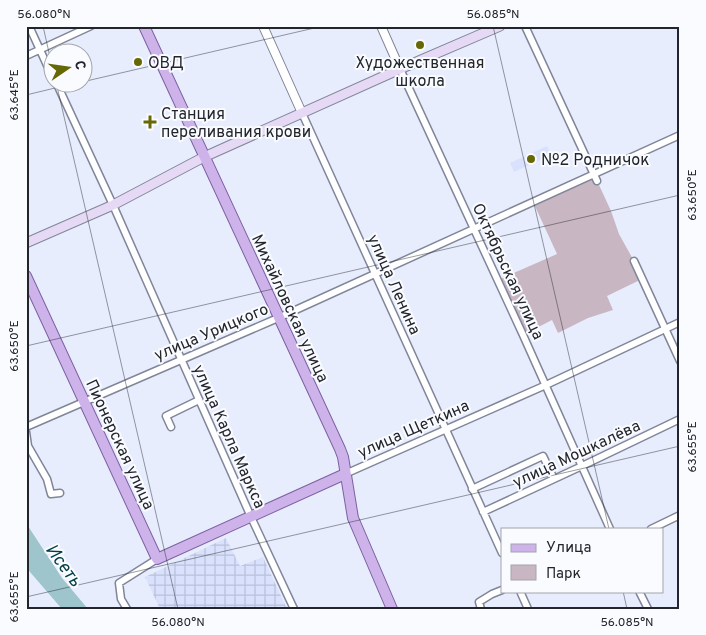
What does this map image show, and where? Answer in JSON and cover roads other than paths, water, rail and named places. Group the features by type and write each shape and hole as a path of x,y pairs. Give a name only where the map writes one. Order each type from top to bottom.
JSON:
{"main road":[{"name":"Михайловская улица","path":"144,26 340,449 353,518 392,609"},
{"path":"26,243 113,205 204,157 500,26"},
{"name":"Пионерская улица","path":"26,276 157,559"},
{"name":"улица Щеткина","path":"157,559 345,474"}],"street":[{"path":"29,26 42,54"},
{"path":"26,56 91,26"},
{"name":"улица Ленина","path":"263,26 501,551"},
{"name":"Октябрьская улица","path":"381,26 610,528"},
{"path":"525,26 596,178"},
{"name":"улица Карла Маркса","path":"61,92 294,609"},
{"name":"улица Урицкого","path":"26,427 278,318 474,229 596,178 680,135"},
{"path":"634,261 680,361"},
{"name":"улица Щеткина","path":"345,474 546,386 680,322"},
{"path":"171,427 166,416 200,400"},
{"name":"улица Мошкалёва","path":"483,512 680,419"},
{"path":"26,432 28,446 47,479 51,494 60,493"},
{"path":"472,489 543,456 554,479"},
{"path":"653,528 680,515"},
{"path":"127,609 121,599 119,583 157,559"},
{"path":"482,609 479,602 501,590"},
{"path":"520,592 528,609"},
{"path":"640,592 648,609"}],"place":[{"name":"Художественная школа","path":"420,45"},
{"name":"ОВД","path":"138,62"},
{"name":"Станция переливания крови","path":"150,122"},
{"name":"№2 Родничок","path":"531,159"}],"water label":[{"name":"Исеть","path":"64,565"}]}
